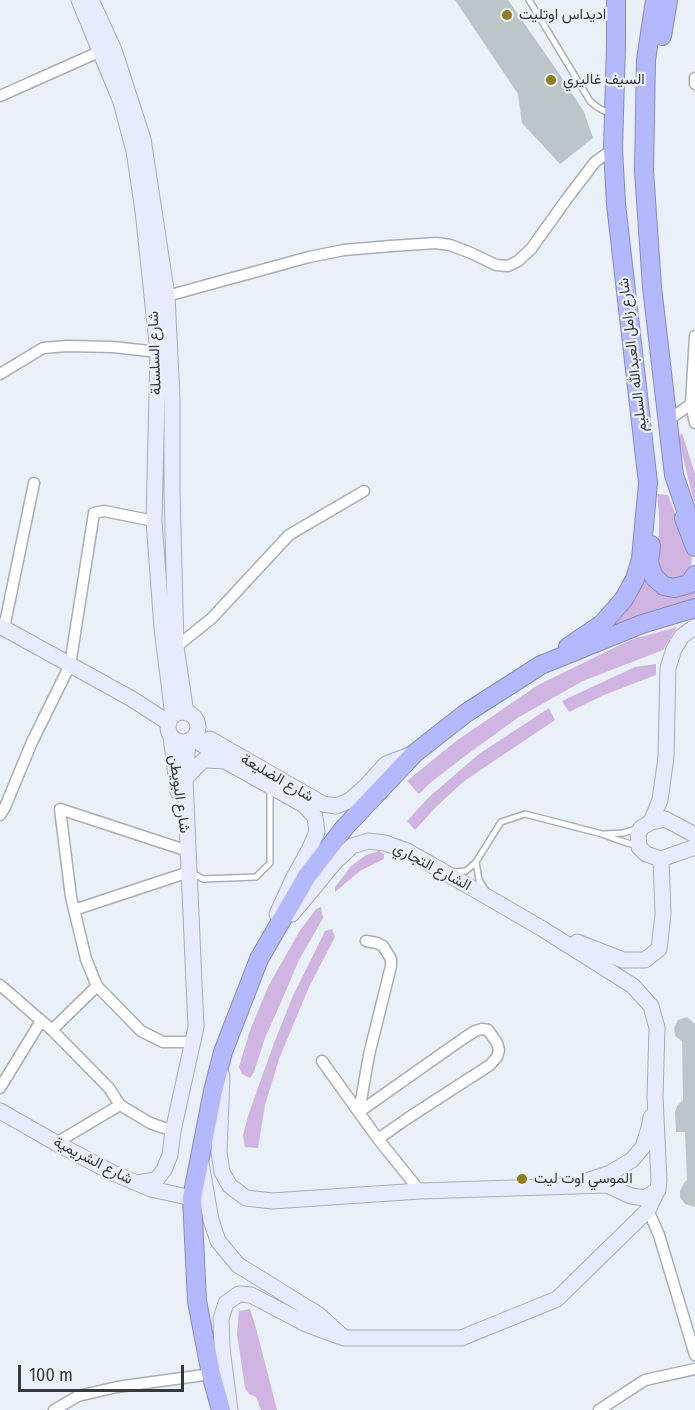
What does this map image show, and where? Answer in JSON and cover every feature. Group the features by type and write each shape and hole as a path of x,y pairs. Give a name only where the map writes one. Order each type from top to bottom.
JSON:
{"highway":[{"name":"شارع زامل العبدالله السليم","path":"541,665 602,624 624,599 635,579 641,559 648,483 616,204 613,149 616,0"},
{"path":"616,44 626,12 627,0"},
{"path":"646,60 661,38 668,0"},
{"name":"شارع زامل العبدالله السليم","path":"653,5 646,60 644,171 652,287 674,475 688,516 695,527"},
{"path":"674,475 679,502 695,547"},
{"path":"648,483 654,521 649,563 654,577 664,586 675,588 689,584 695,574"},
{"path":"221,1410 211,1374 197,1301 192,1198 223,1053 259,959 307,876 345,827 415,753 466,713 541,665 642,624 695,608"}],"street":[{"name":"شارع السلسلة","path":"79,0 121,102 134,151 143,211 158,352 154,521 162,628 174,722"},
{"name":"شارع السلسلة","path":"91,0 114,50 143,139 167,296 172,398 176,647 174,722"},
{"path":"0,96 101,51"},
{"path":"695,78 695,84"},
{"path":"167,296 309,257 344,250 436,243 450,245 496,265 508,266 518,261 531,249 595,162 613,149"},
{"path":"695,336 691,404 695,423"},
{"path":"0,374 43,348 113,347 158,352"},
{"path":"667,421 691,404"},
{"path":"34,483 2,627 174,722 179,741 193,737"},
{"path":"176,647 212,618 289,535 364,491"},
{"path":"0,815 32,742 70,665 94,513 104,511 154,521"},
{"path":"695,627 681,636 668,668 666,757 660,800 646,825 638,834 639,847 646,854 661,859 695,847"},
{"path":"137,1183 156,1179 164,1170 170,1155 196,1027 185,779 195,720 192,716 174,722"},
{"name":"شارع البويطن","path":"174,722 180,809 188,851"},
{"path":"193,737 230,764 304,805 315,816 317,832 271,927 259,959"},
{"name":"شارع الضليعة","path":"193,737 323,804 336,806 349,801 386,764 415,753"},
{"path":"185,779 204,760 230,764"},
{"path":"188,851 60,809 71,897 86,959 96,986 141,1031 163,1042 194,1042"},
{"path":"646,825 665,819 695,835"},
{"name":"الشارع التجاري","path":"259,959 335,862 352,846 368,841 385,843 407,851 541,928"},
{"path":"541,928 623,960 645,960 659,949 663,914 661,859"},
{"path":"74,910 189,872"},
{"path":"230,1410 222,1348 221,1319 226,1303 239,1294 251,1295 306,1324 344,1338 461,1338 557,1299 648,1210 660,1181 655,1097 657,1028 651,1006 633,986 541,928"},
{"path":"358,1112 369,1055 392,966 391,958 382,946 366,941"},
{"path":"0,985 52,1030 109,1088 120,1105 150,1123 174,1131"},
{"path":"52,1030 96,986"},
{"path":"0,1088 41,1021"},
{"path":"358,1112 475,1031 488,1030 499,1050 497,1057 490,1065 378,1139"},
{"path":"223,1053 220,1162 222,1172 230,1186 246,1198 272,1201 420,1191 607,1185 631,1196 645,1198 658,1190"},
{"path":"322,1061 378,1139 420,1191"},
{"path":"572,1186 610,1173 632,1160 643,1147 655,1097"},
{"path":"56,1143 120,1105"},
{"name":"شارع الشريمية","path":"0,1111 113,1173 152,1189 192,1198"},
{"path":"200,1157 211,1220 218,1242 238,1265 320,1315 344,1338"},
{"path":"648,1210 659,1235 695,1355"},
{"path":"599,1410 645,1380 695,1370"},
{"path":"54,1410 78,1396 117,1387 211,1374"}],"lane":[{"path":"529,0 590,101 614,115"},
{"path":"189,872 203,879 256,877 270,862 270,792 230,764"},
{"path":"446,873 466,871 476,862 501,822 525,814 602,834 639,847"},
{"path":"602,834 623,833 646,825"},
{"path":"476,862 479,880 493,900"}],"shaded area":[{"path":"682,433 695,474 695,505 678,438"},
{"path":"657,494 668,495 692,558 691,568 687,574 674,580 667,579 656,571 655,556 659,535"},
{"path":"646,571 676,596 686,595 695,587 695,599 660,608 611,626"},
{"path":"677,627 663,650 583,681 519,717 430,783 419,794 407,781 456,741 538,685 630,640"},
{"path":"656,664 656,675 604,695 569,712 562,701 635,667"},
{"path":"549,708 555,720 463,782 415,830 407,821 428,798 479,754"},
{"path":"379,851 384,854 384,859 360,871 335,892 335,887 351,866 366,855"},
{"path":"321,907 323,918 299,960 250,1078 242,1074 239,1067 250,1030 269,985 299,932 316,909"},
{"path":"332,929 335,937 309,987 279,1059 265,1105 258,1148 245,1147 243,1135 248,1116 274,1043 293,996 325,931"},
{"path":"250,1309 277,1410 261,1410 256,1397 249,1394 245,1388 237,1334 239,1311"}],"building":[{"path":"455,0 508,0 584,112 593,138 560,164 522,123 518,94"},
{"path":"687,1017 695,1024 695,1207 685,1204 680,1197 680,1191 687,1180 685,1132 676,1132 675,1112 683,1100 682,1041 675,1036 674,1028 678,1020"}],"place":[{"name":"اديداس اوتليت","path":"507,15"},
{"name":"السيف غاليري","path":"551,80"},
{"name":"الموسي اوت ليت","path":"522,1179"}]}
